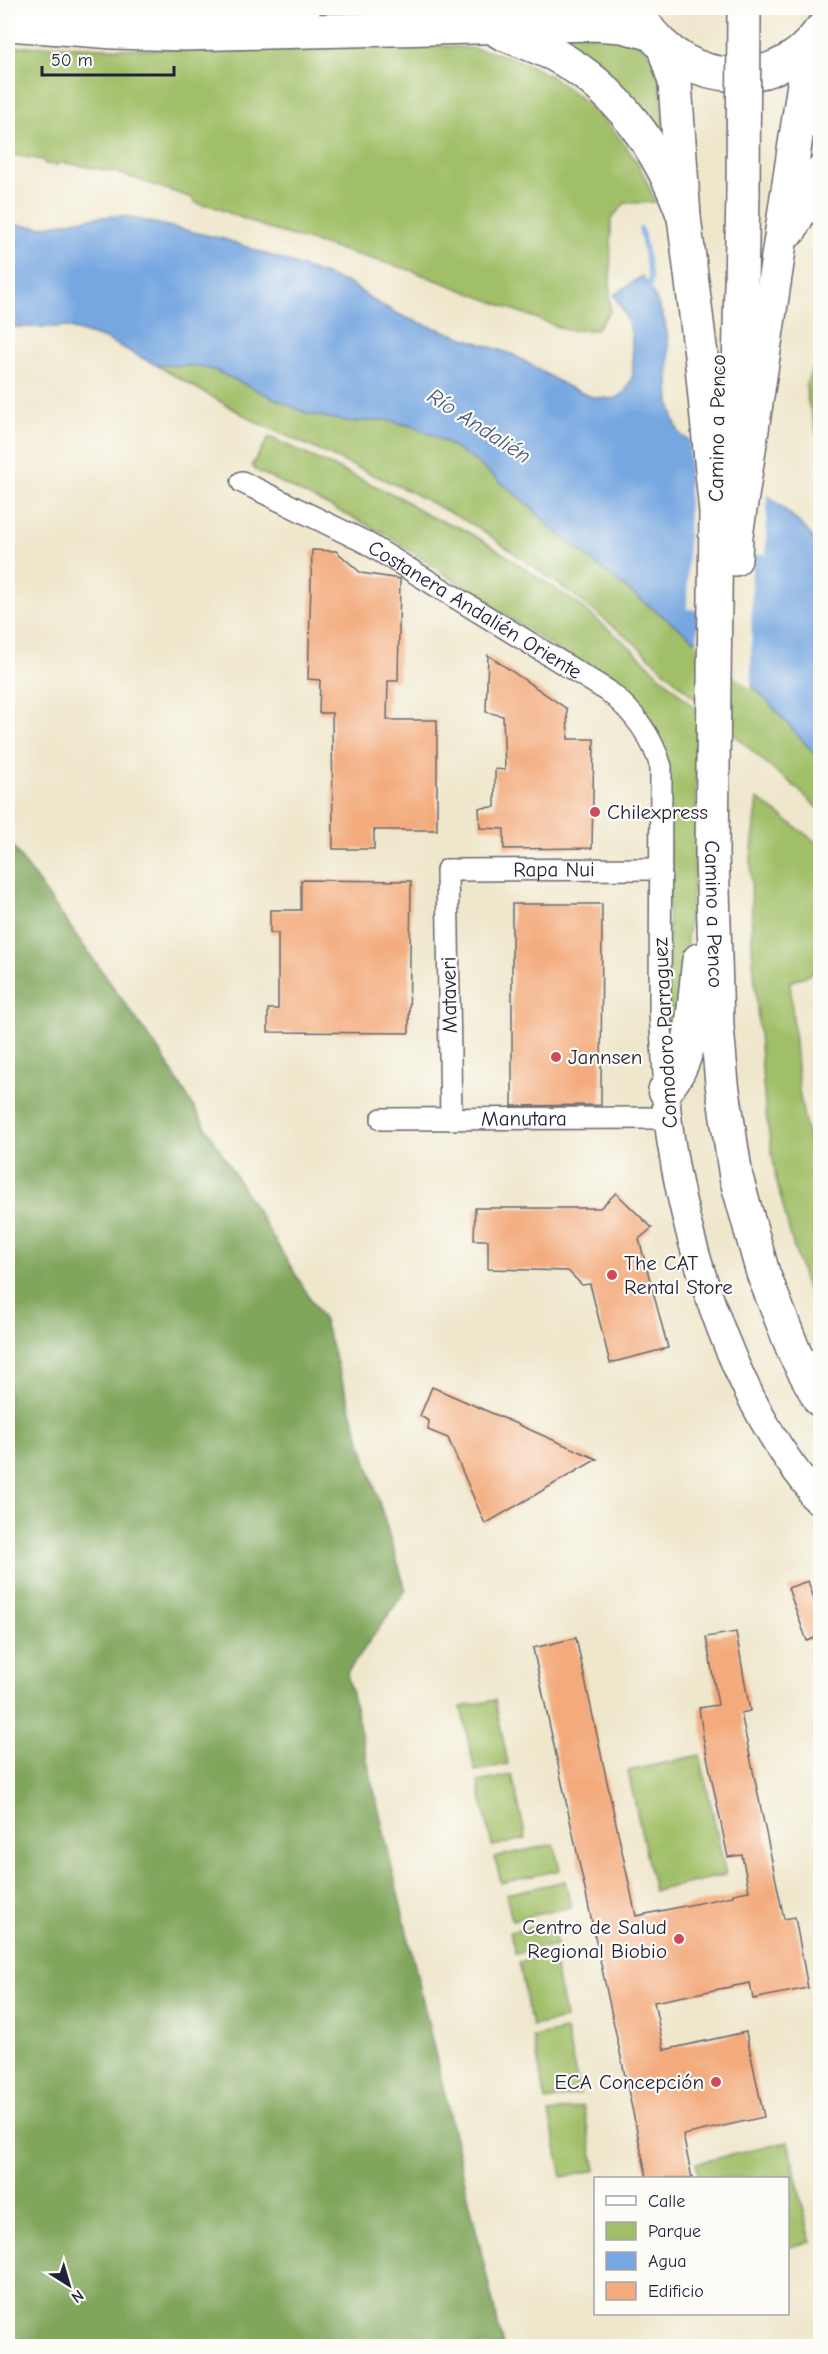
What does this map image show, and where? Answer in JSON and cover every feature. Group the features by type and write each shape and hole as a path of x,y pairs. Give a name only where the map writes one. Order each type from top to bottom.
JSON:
{"main road":[{"path":"8,12 304,8"},
{"path":"722,8 732,194"},
{"path":"732,194 744,8"},
{"path":"8,24 153,33 594,24 647,25 686,63 698,68 737,75 776,66 800,53 817,36"},
{"path":"647,25 675,82 684,217"},
{"path":"487,27 555,56 585,74 600,87 644,136 673,188 729,364 726,525"},
{"path":"775,269 817,36"},
{"path":"726,525 729,364 775,269 795,219 820,173"},
{"name":"Camino a Penco","path":"729,364 732,194"},
{"name":"Camino a Penco","path":"726,525 722,793 712,854 717,1027 722,1084 736,1177 748,1225 771,1297 795,1354 820,1400"},
{"name":"Camino a Penco","path":"722,793 731,859 738,1016 749,1144 766,1222 778,1260 792,1297 820,1357"},
{"path":"666,1104 687,1051 712,854"}],"street":[{"name":"Costanera Andalién Oriente","path":"242,482 365,542 608,691 636,718 657,752 662,783"},
{"name":"Comodoro Parraguez","path":"662,783 660,1012 666,1104 686,1214 714,1310 735,1361 765,1419 819,1497"},
{"name":"Rapa Nui","path":"447,870 661,869"},
{"name":"Mataveri","path":"447,870 451,1119"},
{"name":"Manutara","path":"382,1119 451,1119 666,1104"}],"green space":[{"path":"556,34 614,35 643,46 650,56 660,81 665,145 585,60"},
{"path":"65,46 205,50 442,46 499,54 539,70 559,82 594,110 636,161 655,202 625,203 611,219 610,312 595,330 566,330 410,270 272,230 207,204 204,206 194,202 192,198 115,172 61,162 57,165 45,164 43,160 8,154 8,47"},
{"path":"820,59 820,146 805,168"},
{"path":"156,365 200,366 216,371 308,414 351,422 385,420 412,426 439,438 475,461 532,508 549,526 637,597 725,662 762,695 820,760 820,810 633,642 572,594 477,527 409,491 258,423"},
{"path":"813,367 820,394 820,445 807,398 806,385"},
{"path":"269,437 399,497 429,516 461,528 490,545 578,604 630,647 703,716 696,778 696,860 675,1048 668,1039 669,779 624,695 382,532 255,470 252,465"},
{"path":"758,799 820,845 820,970 790,982 799,1092 820,1201 820,1322 793,1245 776,1179 765,1108 752,946 751,858"},
{"path":"8,840 162,1055 324,1321 406,1590 347,1673 503,2346 8,2346"},
{"path":"495,1700 508,1764 475,1771 461,1707"},
{"path":"700,1755 726,1875 654,1891 628,1771"},
{"path":"512,1775 526,1839 492,1846 478,1782"},
{"path":"554,1844 560,1870 501,1883 495,1857"},
{"path":"565,1881 571,1907 512,1920 506,1894"},
{"path":"552,1922 557,1945 515,1954 510,1932"},
{"path":"552,1955 566,2019 532,2026 519,1962"},
{"path":"566,2030 580,2094 546,2101 533,2037"},
{"path":"583,2106 596,2170 562,2177 549,2113"},
{"path":"788,2142 811,2242 789,2247 789,2177 699,2177 696,2163"}],"water":[{"name":"Río Andalién","path":"123,216 224,239 350,284 376,302 406,318 514,355 566,386 592,397 614,399 625,392 633,375 632,334 624,312 614,295 642,276 663,315 668,341 670,400 680,434 773,500 790,514 820,546 820,760 762,695 725,662 637,597 549,526 532,508 475,461 439,438 412,426 385,420 351,422 308,414 216,371 200,366 156,365 106,339 67,327 8,327 8,224 40,227 97,217"}],"pier":[{"path":"690,437 767,493 766,554 752,555 751,689 697,646 698,610 687,609"}],"building":[{"path":"312,550 336,551 361,573 400,579 398,681 388,681 387,720 437,720 437,830 374,830 374,849 333,849 332,713 319,713 320,680 308,679"},
{"path":"488,655 567,709 568,739 594,739 592,848 504,849 504,829 480,828 479,808 495,807 495,769 505,770 503,716 486,712"},
{"path":"301,880 411,881 409,1033 268,1032 268,1009 278,1009 278,933 270,933 270,910 301,910"},
{"path":"512,904 602,904 601,1105 512,1106"},
{"name":"The CAT Rental Store","path":"616,1193 652,1228 639,1239 668,1348 610,1363 590,1284 582,1285 568,1271 488,1269 488,1240 474,1240 475,1208 600,1208"},
{"path":"432,1387 597,1459 485,1524 448,1438 428,1430 429,1421 420,1416"},
{"path":"808,1581 820,1617 820,1636 807,1641 788,1588"},
{"path":"736,1632 750,1711 741,1713 784,1919 795,1917 808,1988 753,1999 750,1983 654,2002 664,2050 746,2032 764,2117 683,2135 692,2177 647,2177 533,1648 576,1638 636,1916 749,1891 742,1855 728,1857 704,1742 699,1708 718,1705 706,1637"}],"waterway":[{"path":"641,229 650,275 650,292"}],"place":[{"name":"Chilexpress","path":"595,812"},
{"name":"Jannsen","path":"556,1057"},
{"name":"The CAT Rental Store","path":"612,1275"},
{"name":"Centro de Salud Regional Biobio","path":"679,1939"},
{"name":"ECA Concepción","path":"716,2082"}]}
